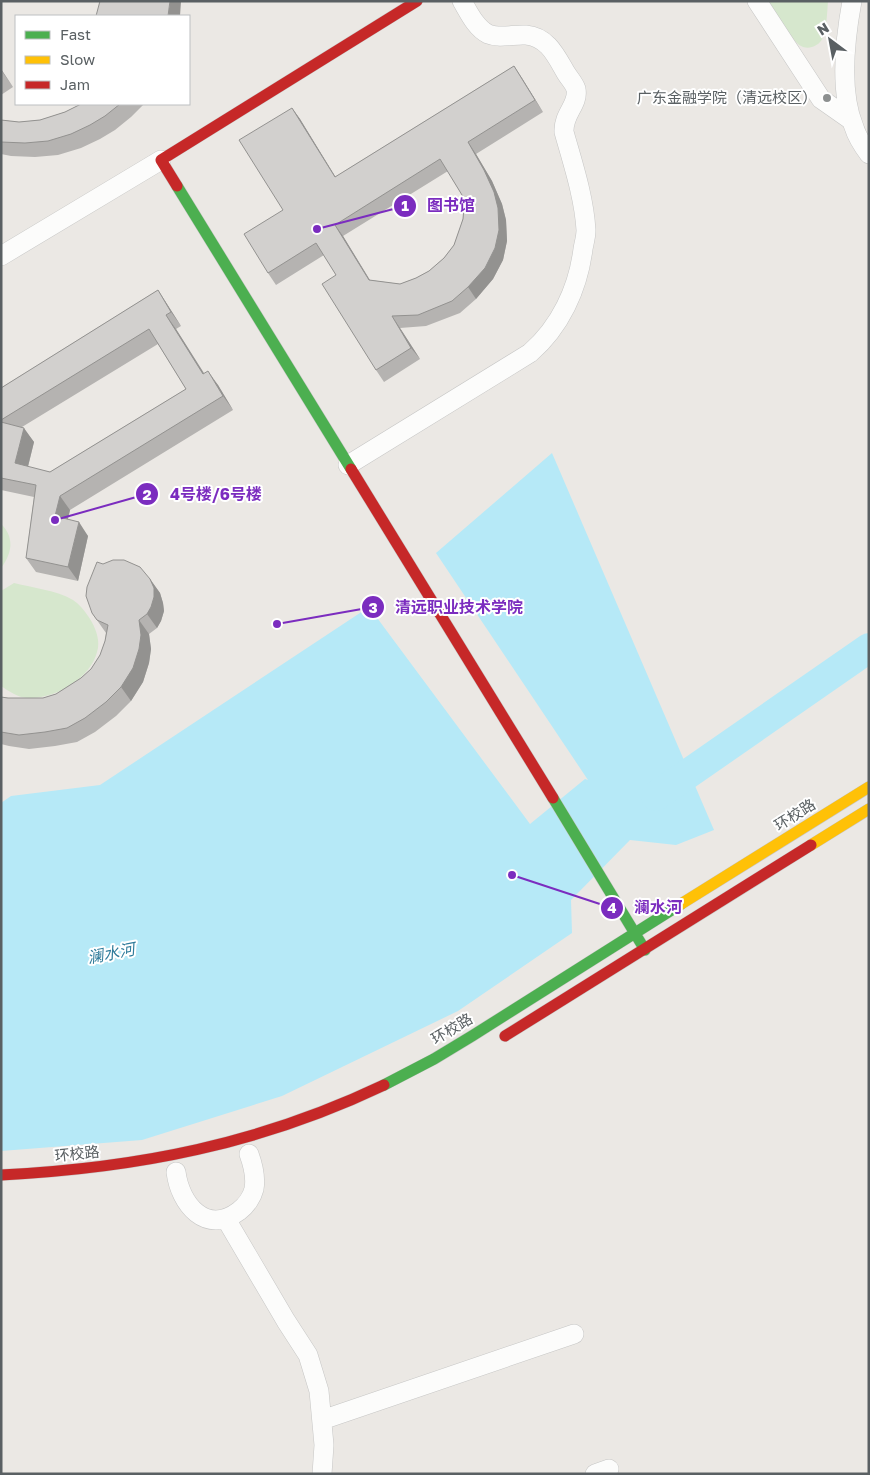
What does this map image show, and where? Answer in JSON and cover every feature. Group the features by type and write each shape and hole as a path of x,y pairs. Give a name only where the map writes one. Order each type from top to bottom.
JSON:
{"street":[{"path":"1,256 161,160 417,1"},
{"path":"348,464 530,353 543,340 557,321 575,287 581,268 586,233 584,216 564,132 567,115 576,100 576,89 552,50 543,41 526,35 506,37 490,35 476,24 462,1"},
{"path":"757,1 821,100 851,120"},
{"path":"852,1 846,52 847,101 851,120 869,154"},
{"path":"161,160 602,878 644,950"},
{"name":"环校路","path":"1,1175 39,1174 151,1160 250,1137 360,1096 407,1073 456,1045 869,787"},
{"path":"498,1041 869,809"},
{"path":"176,1172 181,1194 196,1213 216,1220 226,1219 244,1208 254,1188 252,1164 249,1154"},
{"path":"226,1219 308,1355 319,1391 324,1445 322,1474"},
{"path":"322,1420 574,1334"}],"green space":[{"path":"768,1 828,1 827,19 820,42 808,48 802,47 788,33"},
{"path":"1,524 10,540 10,551 1,568"},
{"path":"14,583 52,592 73,600 85,612 95,629 98,647 93,662 78,680 56,693 32,698 21,697 1,686 1,591"}],"water":[{"path":"552,453 714,830 676,845 630,840 571,900 572,933 458,1011 282,1096 142,1140 1,1151 1,803 11,796 100,785 369,607 530,824 585,779 588,780 436,553"}],"building":[{"path":"100,1 170,1 168,15 96,15"},
{"path":"514,66 535,100 468,142 494,192 498,208 499,230 495,248 485,268 452,301 418,315 392,316 411,348 376,370 322,284 336,275 316,243 268,273 244,234 283,210 239,140 292,108 335,177","holes":["440,159 462,195 463,219 454,245 444,258 429,271 400,284 369,280 335,225"]},
{"path":"79,105 119,105 105,116 71,134 48,141 25,143 1,142 1,120 19,122 40,120 65,112"},
{"path":"158,290 171,312 166,315 203,374 208,371 223,396 60,496 55,516 79,522 68,567 26,558 36,485 1,478 1,422 24,428 15,463 50,472 186,389 149,329 1,420 1,388"},
{"path":"113,560 124,560 140,567 150,579 154,588 151,607 147,614 139,620 141,635 133,668 121,687 106,702 85,718 67,728 19,735 1,732 1,697 43,698 56,694 81,678 91,669 100,655 108,625 97,620 92,613 86,596 87,587 97,562 103,564"}],"waterway":[{"name":"澜水河","path":"656,796 869,648"}],"traffic: fast":[{"path":"177,186 351,469"},
{"path":"553,798 645,950"},
{"path":"384,1085 434,1059 472,1036 681,904"}],"traffic: slow":[{"path":"681,904 869,787"},
{"path":"811,845 869,809"}],"traffic: jam":[{"path":"177,186 161,160 417,1"},
{"path":"351,469 553,798"},
{"path":"505,1036 811,845"},
{"path":"1,1175 52,1172 101,1166 197,1150 291,1123 338,1106 384,1085"}],"place":[{"name":"广东金融学院（清远校区）","path":"827,98"},
{"name":"图书馆","path":"317,229"},
{"name":"4号楼/6号楼","path":"55,520"},
{"name":"清远职业技术学院","path":"277,624"},
{"name":"澜水河","path":"512,875"}]}
